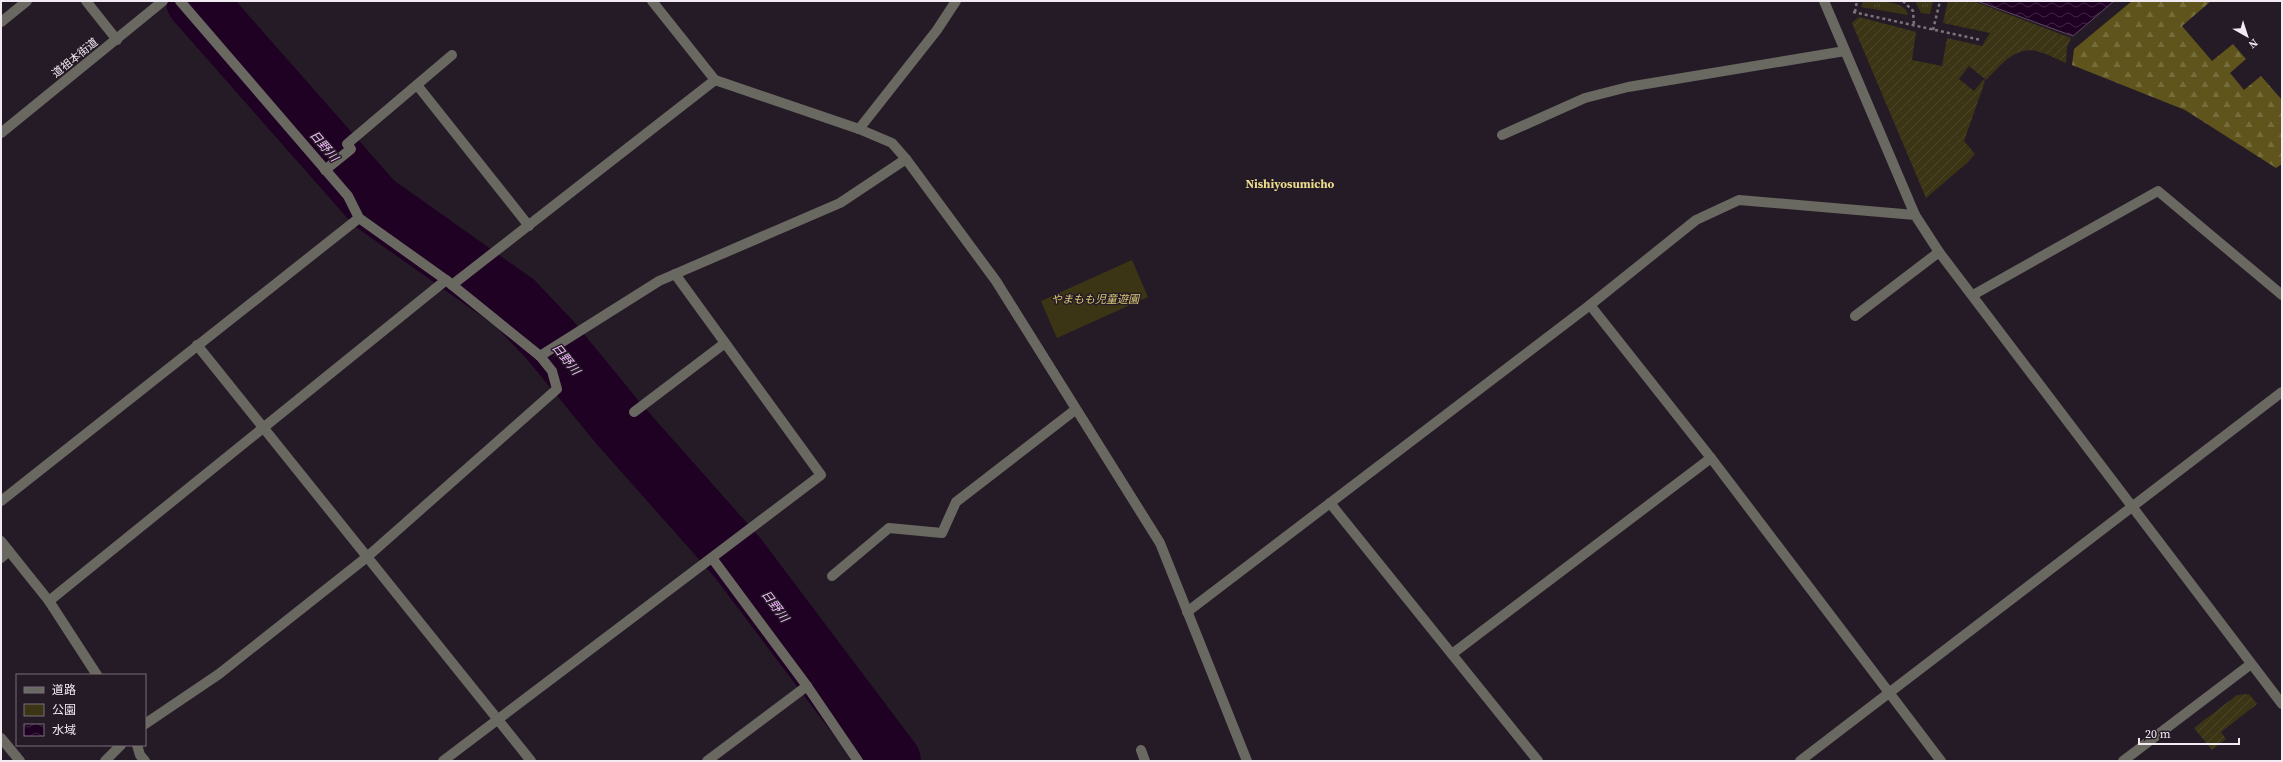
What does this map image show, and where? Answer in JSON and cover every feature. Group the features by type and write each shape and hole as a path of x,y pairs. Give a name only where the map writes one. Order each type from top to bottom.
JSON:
{"street":[{"path":"1,22 27,1"},
{"path":"86,1 117,40"},
{"name":"道祖本街道","path":"1,133 163,1"},
{"path":"146,723 218,674 367,557 557,389 552,371 543,354 449,283 359,218 348,196 327,169 180,1"},
{"path":"652,1 715,80 859,129 892,143 906,159 996,281 1075,410 1160,543 1247,761"},
{"path":"859,129 937,30 956,1"},
{"path":"1824,1 1915,215 1939,252 2282,704"},
{"path":"1502,136 1585,98 1628,87 1845,51"},
{"path":"327,169 347,148 452,55"},
{"path":"49,601 264,427 449,283 528,226 715,80"},
{"path":"417,85 528,226"},
{"path":"543,354 659,281 840,203 906,159"},
{"path":"1973,295 2158,191 2282,295"},
{"path":"1187,612 1590,305 1696,220 1739,200 1915,215"},
{"path":"1,501 359,218"},
{"path":"1854,316 1939,252"},
{"path":"443,761 821,475 675,274"},
{"path":"1590,305 1711,458 1891,693 1941,761"},
{"path":"634,412 725,343"},
{"path":"197,345 531,761"},
{"path":"1800,761 1891,693 2131,506 2282,392"},
{"path":"832,576 889,528 942,533 956,502 1075,410"},
{"path":"1452,654 1711,458"},
{"path":"1330,503 1538,761"},
{"path":"1,541 49,601 97,674"},
{"path":"1,558 9,551"},
{"path":"712,558 807,686 858,761"},
{"path":"2123,761 2251,664"},
{"path":"707,761 807,686"},
{"path":"1,738 20,761"},
{"path":"104,761 120,746"},
{"path":"137,746 140,755 145,761"},
{"path":"1141,750 1145,761"}],"path":[{"path":"1857,1 1855,12 1981,40"},
{"path":"1904,1 1913,11 1914,25"},
{"path":"1933,30 1940,1"}],"green space":[{"path":"1863,1 1882,1 1896,4 1902,6 1908,15 1861,7"},
{"path":"1915,1 1933,1 1930,14 1921,13"},
{"path":"1948,1 1973,1 2071,38 2067,47 2066,63 2040,52 2028,50 2008,59 1986,80 1969,66 1959,79 1974,91 1983,80 1985,81 1964,141 1975,154 1967,163 1926,198 1852,23 1859,17 1916,32 1912,60 1942,66 1947,38 1982,46 1990,33 1943,23"},
{"path":"2132,1 2211,1 2182,26 2212,61 2233,44 2246,59 2230,73 2244,90 2261,76 2282,100 2282,164 2276,168 2185,110 2072,65 2074,49"},
{"name":"やまもも児童遊園","path":"1132,260 1148,297 1057,338 1041,301"},
{"path":"2249,694 2257,704 2221,732 2226,739 2212,750 2194,728 2237,695"}],"water":[{"path":"1977,1 2114,1 2073,36"}],"waterway":[{"name":"日野川","path":"196,1 374,203 515,303 550,340 619,424 737,557 891,761"}],"district":[{"name":"Nishiyosumicho","path":"1290,184"}]}
